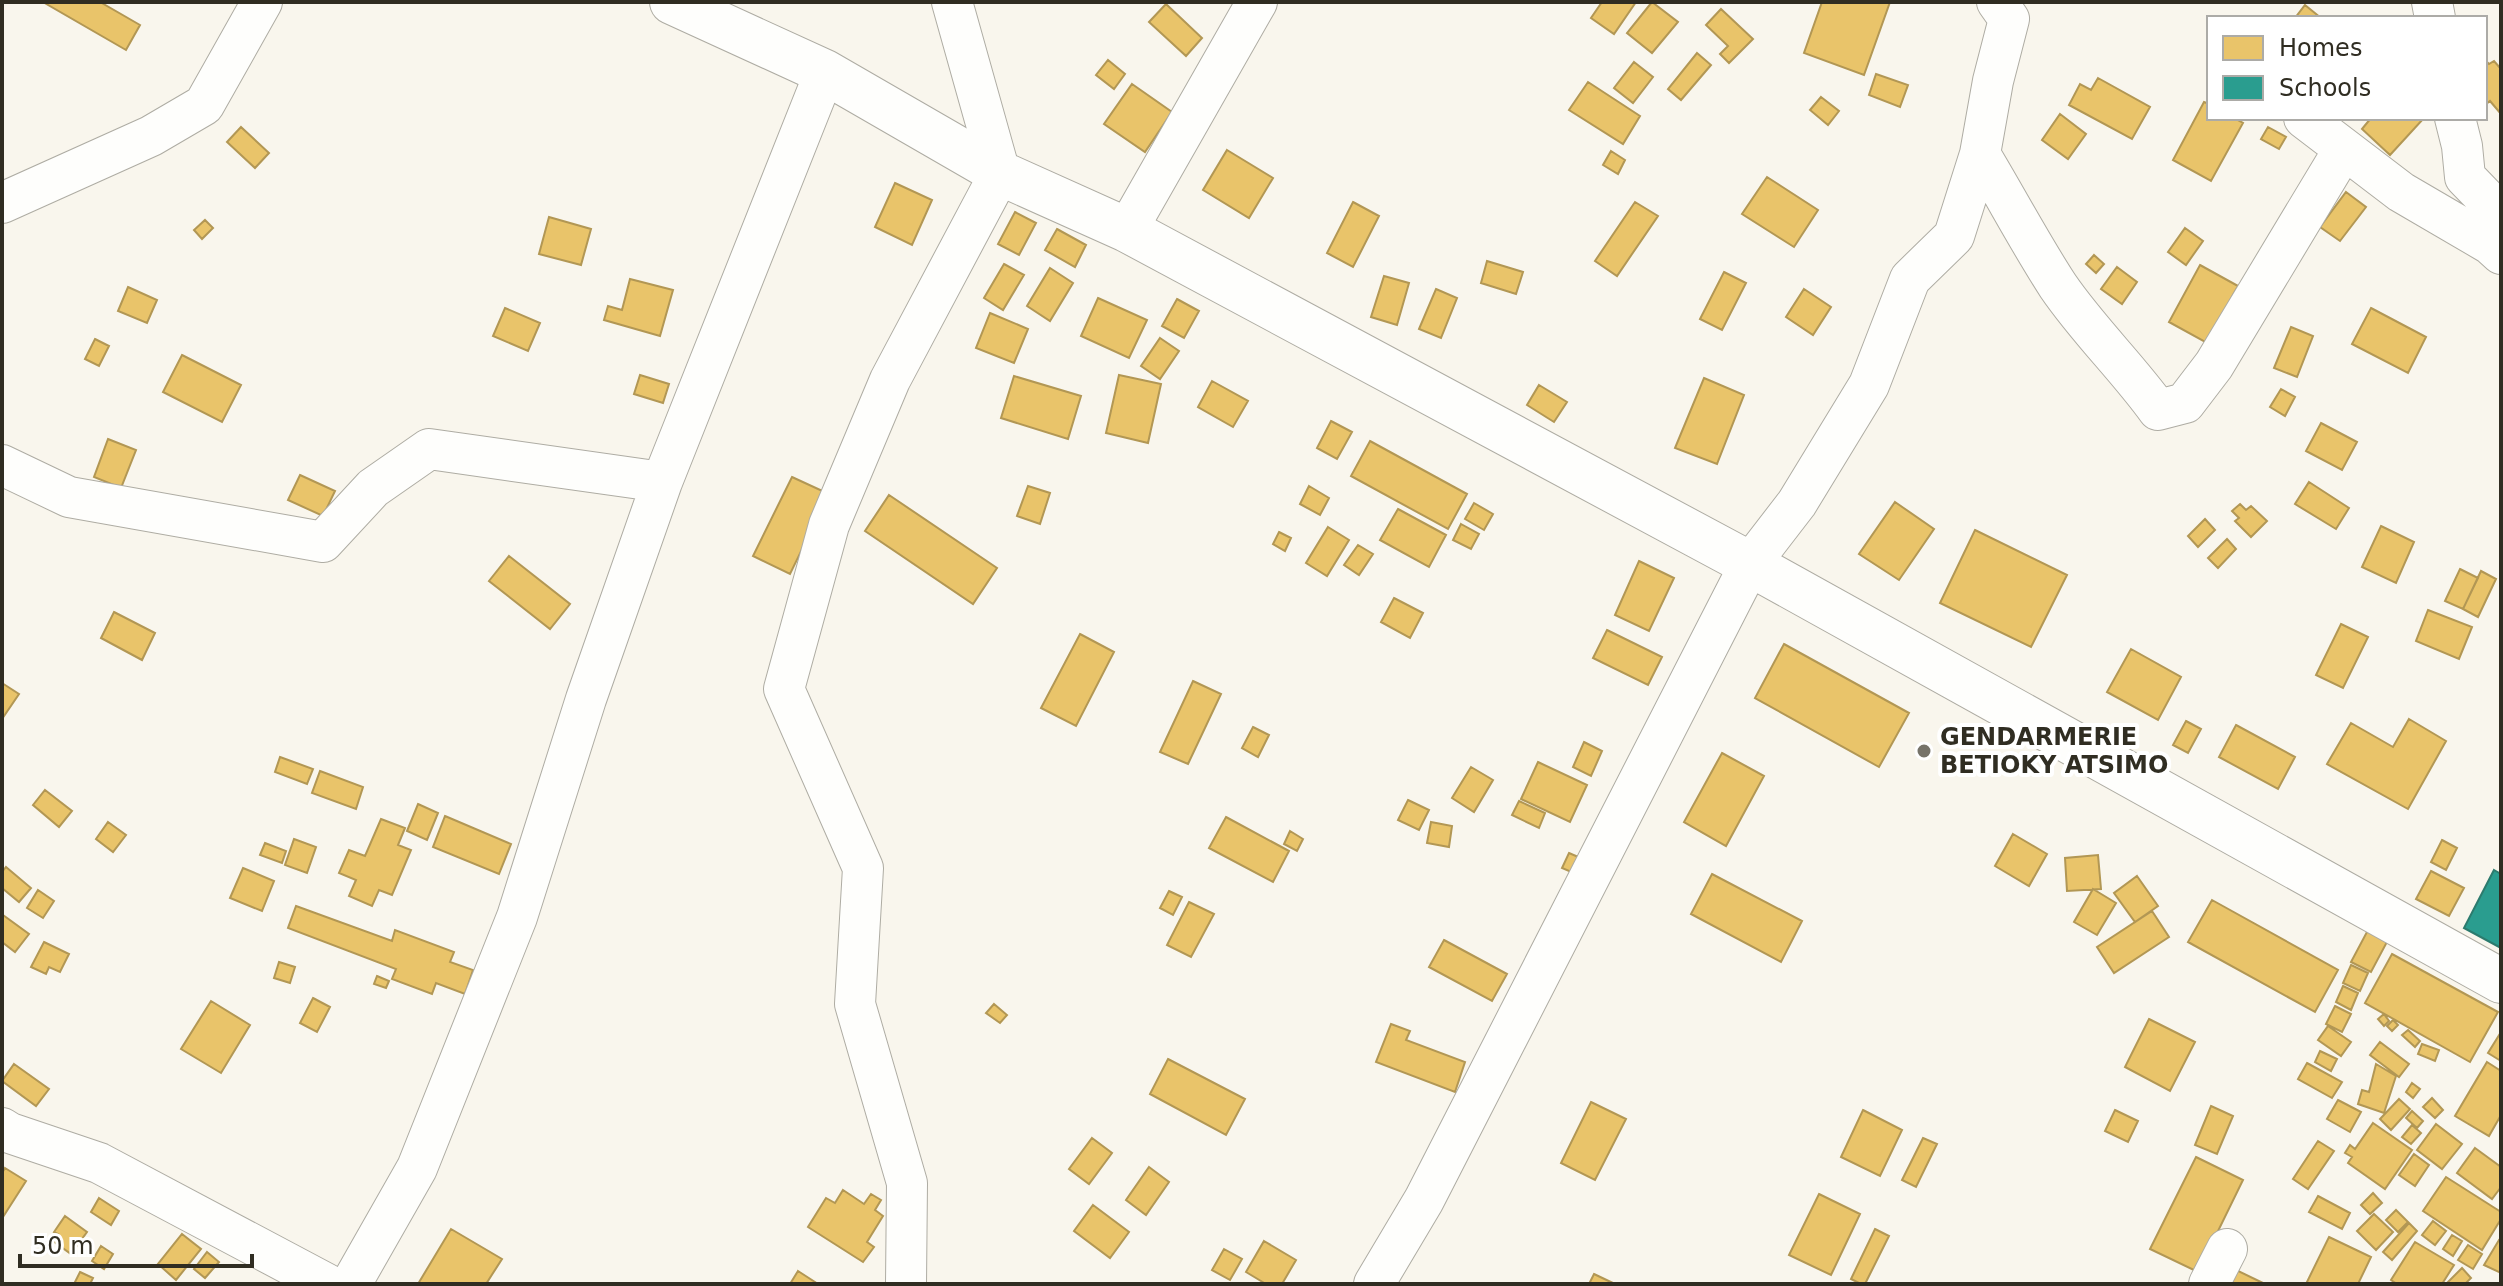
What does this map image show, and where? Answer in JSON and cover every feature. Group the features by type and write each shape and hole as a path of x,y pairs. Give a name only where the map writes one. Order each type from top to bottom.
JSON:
{"main road":[{"path":"672,2 825,72 1000,173 1127,230 1750,564 2501,981"}],"street":[{"path":"2,203 151,136 204,105 262,2"},
{"path":"906,1284 907,1183 855,1004 863,868 784,689 829,525 890,380 1000,173 952,2"},
{"path":"1127,230 1257,2"},
{"path":"1374,1284 1424,1200 1750,564 1797,503 1869,385 1910,279 1954,236 1980,154 1993,81 2009,19 1997,2"},
{"path":"351,1284 417,1168 517,917 586,699 662,482 825,72"},
{"path":"2307,120 2401,192 2490,244 2501,254"},
{"path":"2456,120 2465,177 2501,214"},
{"path":"1980,154 2058,285 2158,410 2185,403 2221,354 2344,149"},
{"path":"2,465 69,497 323,542 373,488 429,449 662,482"},
{"path":"2,1128 99,1163 327,1284"},
{"path":"2209,1284 2227,1249"}],"building: Homes":[{"path":"43,2 100,2 140,25 126,50"},
{"path":"1602,2 1636,2 1614,34 1591,18"},
{"path":"1652,2 1678,22 1652,53 1627,33"},
{"path":"1822,2 1890,2 1864,75 1804,53"},
{"path":"1166,4 1202,38 1186,56 1149,22"},
{"path":"2305,5 2319,16 2297,16"},
{"path":"1721,9 1753,39 1729,63 1720,54 1728,46 1706,25"},
{"path":"1697,53 1711,65 1681,100 1668,89"},
{"path":"1108,60 1125,74 1114,89 1096,75"},
{"path":"2494,61 2501,69 2501,114 2490,101 2487,103 2487,62"},
{"path":"1634,62 1653,77 1633,103 1614,88"},
{"path":"1876,74 1908,85 1900,107 1869,95"},
{"path":"2098,78 2150,107 2132,139 2069,105 2080,84 2091,90"},
{"path":"1588,82 1640,116 1623,144 1569,110"},
{"path":"1132,84 1172,112 1145,152 1104,124"},
{"path":"1821,97 1839,111 1828,125 1810,110"},
{"path":"2204,102 2207,103 2207,120 2238,120 2243,123 2211,181 2173,160"},
{"path":"2060,114 2086,134 2068,159 2042,140"},
{"path":"2369,120 2422,120 2390,155 2362,129"},
{"path":"241,127 269,153 255,168 227,142"},
{"path":"2268,127 2286,137 2279,149 2261,139"},
{"path":"1227,150 1273,178 1249,218 1203,190"},
{"path":"1611,151 1625,160 1618,174 1603,165"},
{"path":"1767,177 1818,210 1794,247 1742,214"},
{"path":"895,183 932,200 912,245 875,227"},
{"path":"2346,192 2366,207 2340,241 2320,227"},
{"path":"1353,202 1379,216 1353,267 1327,253"},
{"path":"1635,202 1658,216 1617,276 1595,261"},
{"path":"1015,212 1036,223 1019,255 998,244"},
{"path":"549,217 591,229 581,265 539,254"},
{"path":"205,220 213,228 202,239 194,230"},
{"path":"2185,228 2203,241 2186,265 2168,252"},
{"path":"1057,229 1086,245 1075,267 1045,250"},
{"path":"2094,255 2104,264 2096,273 2086,264"},
{"path":"1487,261 1523,272 1516,294 1481,283"},
{"path":"1004,264 1024,275 1003,310 984,298"},
{"path":"2200,265 2238,286 2207,343 2169,322"},
{"path":"2117,267 2137,282 2122,304 2101,289"},
{"path":"1050,268 1073,283 1050,321 1027,306"},
{"path":"1724,272 1746,283 1722,330 1700,319"},
{"path":"1384,276 1409,283 1397,325 1371,317"},
{"path":"630,279 673,290 660,336 604,320 608,306 622,310"},
{"path":"128,287 157,300 147,323 118,311"},
{"path":"1436,289 1457,298 1441,338 1419,329"},
{"path":"1804,289 1831,307 1813,335 1786,317"},
{"path":"1098,298 1147,320 1129,358 1081,336"},
{"path":"1177,299 1199,311 1184,338 1162,326"},
{"path":"505,308 540,323 528,351 493,336"},
{"path":"2371,308 2426,337 2408,373 2352,344"},
{"path":"990,313 1028,329 1014,363 976,348"},
{"path":"2291,327 2313,336 2297,377 2274,368"},
{"path":"1160,338 1179,351 1160,379 1141,366"},
{"path":"95,339 109,346 99,366 85,359"},
{"path":"182,355 241,385 222,422 163,392"},
{"path":"640,375 669,384 663,403 634,394"},
{"path":"1119,375 1161,384 1148,443 1106,433"},
{"path":"1014,376 1081,396 1068,439 1001,418"},
{"path":"1704,378 1744,395 1717,464 1675,448"},
{"path":"1212,381 1248,401 1233,427 1198,407"},
{"path":"1539,385 1567,402 1554,422 1527,405"},
{"path":"2281,389 2295,397 2285,416 2270,407"},
{"path":"1331,421 1352,432 1337,459 1317,448"},
{"path":"2321,423 2357,442 2342,470 2306,451"},
{"path":"108,439 136,450 121,488 94,477"},
{"path":"1370,441 1467,494 1448,529 1351,476"},
{"path":"300,475 335,491 323,516 288,500"},
{"path":"792,477 829,494 790,574 753,556"},
{"path":"2309,482 2349,508 2336,529 2295,504"},
{"path":"1028,486 1050,493 1040,524 1017,516"},
{"path":"1309,486 1329,498 1320,515 1300,504"},
{"path":"889,495 997,568 973,604 865,531"},
{"path":"1895,502 1934,529 1899,580 1859,554"},
{"path":"1474,503 1493,514 1484,530 1465,519"},
{"path":"2240,504 2246,510 2251,506 2267,521 2251,537 2235,521 2239,518 2232,511"},
{"path":"1398,509 1446,535 1429,567 1380,540"},
{"path":"2205,519 2215,530 2198,547 2188,536"},
{"path":"1461,524 1479,534 1471,549 1453,540"},
{"path":"2381,526 2414,542 2396,583 2362,567"},
{"path":"1328,527 1349,540 1327,576 1306,563"},
{"path":"1975,530 2067,575 2031,647 1940,603"},
{"path":"1279,532 1291,538 1285,551 1273,544"},
{"path":"2227,539 2236,549 2218,568 2208,558"},
{"path":"1358,545 1373,554 1359,575 1344,565"},
{"path":"509,556 570,604 550,629 489,581"},
{"path":"1639,561 1674,578 1649,631 1615,615"},
{"path":"2460,569 2478,578 2463,609 2445,601"},
{"path":"2481,571 2496,579 2478,617 2463,609"},
{"path":"1394,598 1423,613 1410,638 1381,622"},
{"path":"2428,610 2472,627 2459,659 2416,641"},
{"path":"114,612 155,633 142,660 101,638"},
{"path":"2341,624 2368,637 2343,688 2316,675"},
{"path":"1607,630 1662,657 1648,685 1593,658"},
{"path":"1080,634 1114,652 1076,726 1041,708"},
{"path":"1784,644 1909,713 1879,767 1755,698"},
{"path":"2131,649 2181,677 2158,720 2107,692"},
{"path":"1193,681 1221,694 1188,764 1160,752"},
{"path":"2,683 19,694 2,719"},
{"path":"2409,719 2446,741 2408,809 2327,764 2351,723 2393,747"},
{"path":"2186,721 2201,729 2188,753 2173,745"},
{"path":"2236,725 2295,757 2278,789 2219,757"},
{"path":"1253,727 1269,735 1258,757 1242,748"},
{"path":"1584,742 1602,751 1591,776 1573,767"},
{"path":"1722,753 1764,776 1726,846 1684,822"},
{"path":"280,757 313,769 307,784 275,772"},
{"path":"1538,762 1587,785 1570,822 1521,799"},
{"path":"1471,767 1493,780 1474,812 1452,798"},
{"path":"320,771 363,787 356,809 312,793"},
{"path":"45,790 72,811 59,827 33,805"},
{"path":"1408,800 1429,810 1419,830 1398,820"},
{"path":"1519,801 1545,813 1539,828 1512,815"},
{"path":"418,804 438,813 427,840 407,831"},
{"path":"445,816 511,844 499,874 433,847"},
{"path":"1226,817 1289,851 1273,882 1209,848"},
{"path":"381,819 405,828 398,845 411,850 392,895 379,890 372,906 349,896 356,880 339,873 349,850 365,856"},
{"path":"108,822 126,835 113,852 96,839"},
{"path":"1431,822 1452,826 1449,847 1427,843"},
{"path":"1290,831 1303,839 1297,851 1284,844"},
{"path":"2013,834 2047,854 2029,886 1995,866"},
{"path":"294,839 316,847 307,873 285,865"},
{"path":"2442,840 2457,848 2446,870 2431,862"},
{"path":"265,843 286,851 282,863 260,855"},
{"path":"1569,853 1583,859 1576,874 1562,868"},
{"path":"2098,855 2101,889 2067,891 2065,858"},
{"path":"6,867 31,888 19,902 2,888 2,872"},
{"path":"243,868 274,881 262,911 230,898"},
{"path":"2431,871 2464,888 2449,916 2416,899"},
{"path":"1712,874 1802,921 1781,962 1691,914"},
{"path":"2137,876 2158,906 2135,922 2114,893"},
{"path":"2093,889 2116,903 2097,935 2074,922"},
{"path":"38,890 54,901 43,918 27,908"},
{"path":"1169,891 1182,897 1173,915 1160,908"},
{"path":"2212,900 2338,970 2315,1012 2188,942"},
{"path":"1189,902 1214,914 1191,957 1167,945"},
{"path":"296,906 392,941 395,930 454,952 450,962 473,970 465,994 436,983 432,994 392,979 396,969 288,928"},
{"path":"2152,911 2169,937 2114,973 2097,947"},
{"path":"3,915 29,934 15,952 2,942"},
{"path":"2368,930 2388,940 2371,972 2351,962"},
{"path":"1444,940 1507,974 1492,1001 1429,967"},
{"path":"44,942 69,954 60,972 49,967 46,974 31,967"},
{"path":"2392,954 2498,1012 2470,1062 2365,1003"},
{"path":"279,962 295,967 290,983 274,978"},
{"path":"2351,965 2368,973 2360,991 2343,983"},
{"path":"377,976 389,981 386,988 374,984"},
{"path":"2343,986 2358,993 2351,1010 2336,1002"},
{"path":"313,998 330,1007 317,1032 300,1023"},
{"path":"211,1001 250,1025 221,1073 181,1049"},
{"path":"994,1004 1007,1015 1000,1023 986,1013"},
{"path":"2335,1006 2351,1014 2342,1032 2326,1024"},
{"path":"2384,1014 2389,1021 2384,1026 2378,1019"},
{"path":"2149,1019 2195,1042 2170,1091 2125,1067"},
{"path":"2393,1020 2398,1025 2392,1031 2387,1026"},
{"path":"1391,1024 1410,1031 1406,1040 1465,1062 1455,1092 1376,1062"},
{"path":"2328,1026 2351,1042 2341,1056 2318,1040"},
{"path":"2408,1030 2420,1041 2415,1047 2402,1035"},
{"path":"2501,1032 2501,1061 2488,1053"},
{"path":"2380,1042 2409,1064 2399,1077 2370,1055"},
{"path":"2422,1044 2439,1050 2435,1061 2418,1054"},
{"path":"2320,1051 2337,1059 2331,1071 2315,1062"},
{"path":"1168,1059 1245,1099 1226,1135 1150,1094"},
{"path":"2487,1062 2501,1071 2501,1115 2489,1136 2455,1116"},
{"path":"2307,1063 2342,1082 2332,1098 2298,1079"},
{"path":"14,1064 49,1089 36,1106 2,1081"},
{"path":"2376,1064 2396,1076 2384,1113 2358,1104 2362,1090 2369,1092"},
{"path":"2412,1083 2420,1089 2413,1098 2406,1092"},
{"path":"2432,1098 2443,1110 2435,1118 2423,1107"},
{"path":"2399,1099 2410,1109 2391,1130 2380,1119"},
{"path":"2338,1100 2361,1112 2350,1132 2327,1119"},
{"path":"1591,1102 1626,1119 1595,1180 1561,1163"},
{"path":"2211,1106 2233,1116 2217,1154 2195,1145"},
{"path":"1863,1110 1902,1130 1880,1176 1841,1157"},
{"path":"2115,1110 2138,1121 2128,1142 2105,1131"},
{"path":"2412,1111 2423,1121 2417,1128 2406,1118"},
{"path":"2373,1123 2412,1150 2385,1189 2348,1163 2352,1157 2345,1153 2350,1145 2355,1149"},
{"path":"2436,1124 2462,1144 2442,1169 2417,1150"},
{"path":"2412,1125 2421,1133 2411,1144 2402,1137"},
{"path":"1092,1138 1112,1153 1089,1184 1069,1169"},
{"path":"1923,1138 1937,1144 1916,1187 1902,1180"},
{"path":"2318,1141 2334,1151 2308,1189 2293,1179"},
{"path":"2475,1148 2501,1167 2501,1187 2492,1199 2457,1173"},
{"path":"2414,1154 2429,1165 2415,1186 2399,1175"},
{"path":"2196,1157 2243,1180 2198,1272 2150,1249"},
{"path":"1149,1167 1169,1182 1146,1215 1126,1200"},
{"path":"5,1168 26,1181 3,1217 2,1173"},
{"path":"2446,1177 2501,1212 2501,1219 2482,1250 2423,1211"},
{"path":"843,1190 864,1204 871,1194 881,1200 875,1210 883,1216 867,1242 874,1247 863,1262 808,1227 826,1198 835,1203"},
{"path":"2373,1193 2382,1203 2370,1214 2361,1205"},
{"path":"1819,1194 1860,1214 1831,1275 1789,1255"},
{"path":"2318,1196 2350,1213 2342,1229 2309,1212"},
{"path":"99,1198 119,1211 111,1225 91,1212"},
{"path":"1093,1205 1129,1232 1110,1258 1074,1231"},
{"path":"2396,1210 2408,1222 2398,1232 2386,1220"},
{"path":"2374,1214 2393,1232 2376,1250 2357,1231"},
{"path":"65,1216 87,1232 71,1254 53,1241 58,1234 54,1232"},
{"path":"2433,1221 2446,1231 2435,1245 2422,1235"},
{"path":"2409,1223 2417,1231 2392,1260 2383,1252"},
{"path":"451,1229 502,1259 486,1284 418,1284"},
{"path":"1875,1229 1889,1236 1865,1284 1861,1284 1851,1279"},
{"path":"182,1234 201,1249 176,1280 158,1264"},
{"path":"2452,1235 2462,1241 2453,1256 2443,1249"},
{"path":"2329,1237 2371,1257 2358,1284 2306,1284"},
{"path":"1264,1241 1296,1260 1282,1284 1266,1284 1246,1272"},
{"path":"2501,1241 2501,1273 2484,1265"},
{"path":"2415,1242 2454,1265 2442,1284 2397,1284 2391,1280"},
{"path":"2468,1245 2482,1254 2473,1269 2458,1260"},
{"path":"101,1246 113,1254 104,1269 92,1261"},
{"path":"1224,1249 1242,1259 1230,1280 1212,1270"},
{"path":"207,1252 219,1262 205,1278 194,1269"},
{"path":"2232,1268 2265,1284 2224,1284"},
{"path":"2462,1268 2471,1278 2465,1284 2450,1284 2448,1282"},
{"path":"798,1271 818,1284 790,1284"},
{"path":"80,1272 93,1278 90,1284 74,1284"},
{"path":"1594,1274 1615,1284 1589,1284"}],"building: Schools":[{"path":"2494,870 2501,874 2501,948 2464,928"}],"place":[{"name":"GENDARMERIE BETIOKY ATSIMO","path":"1924,751"}]}
